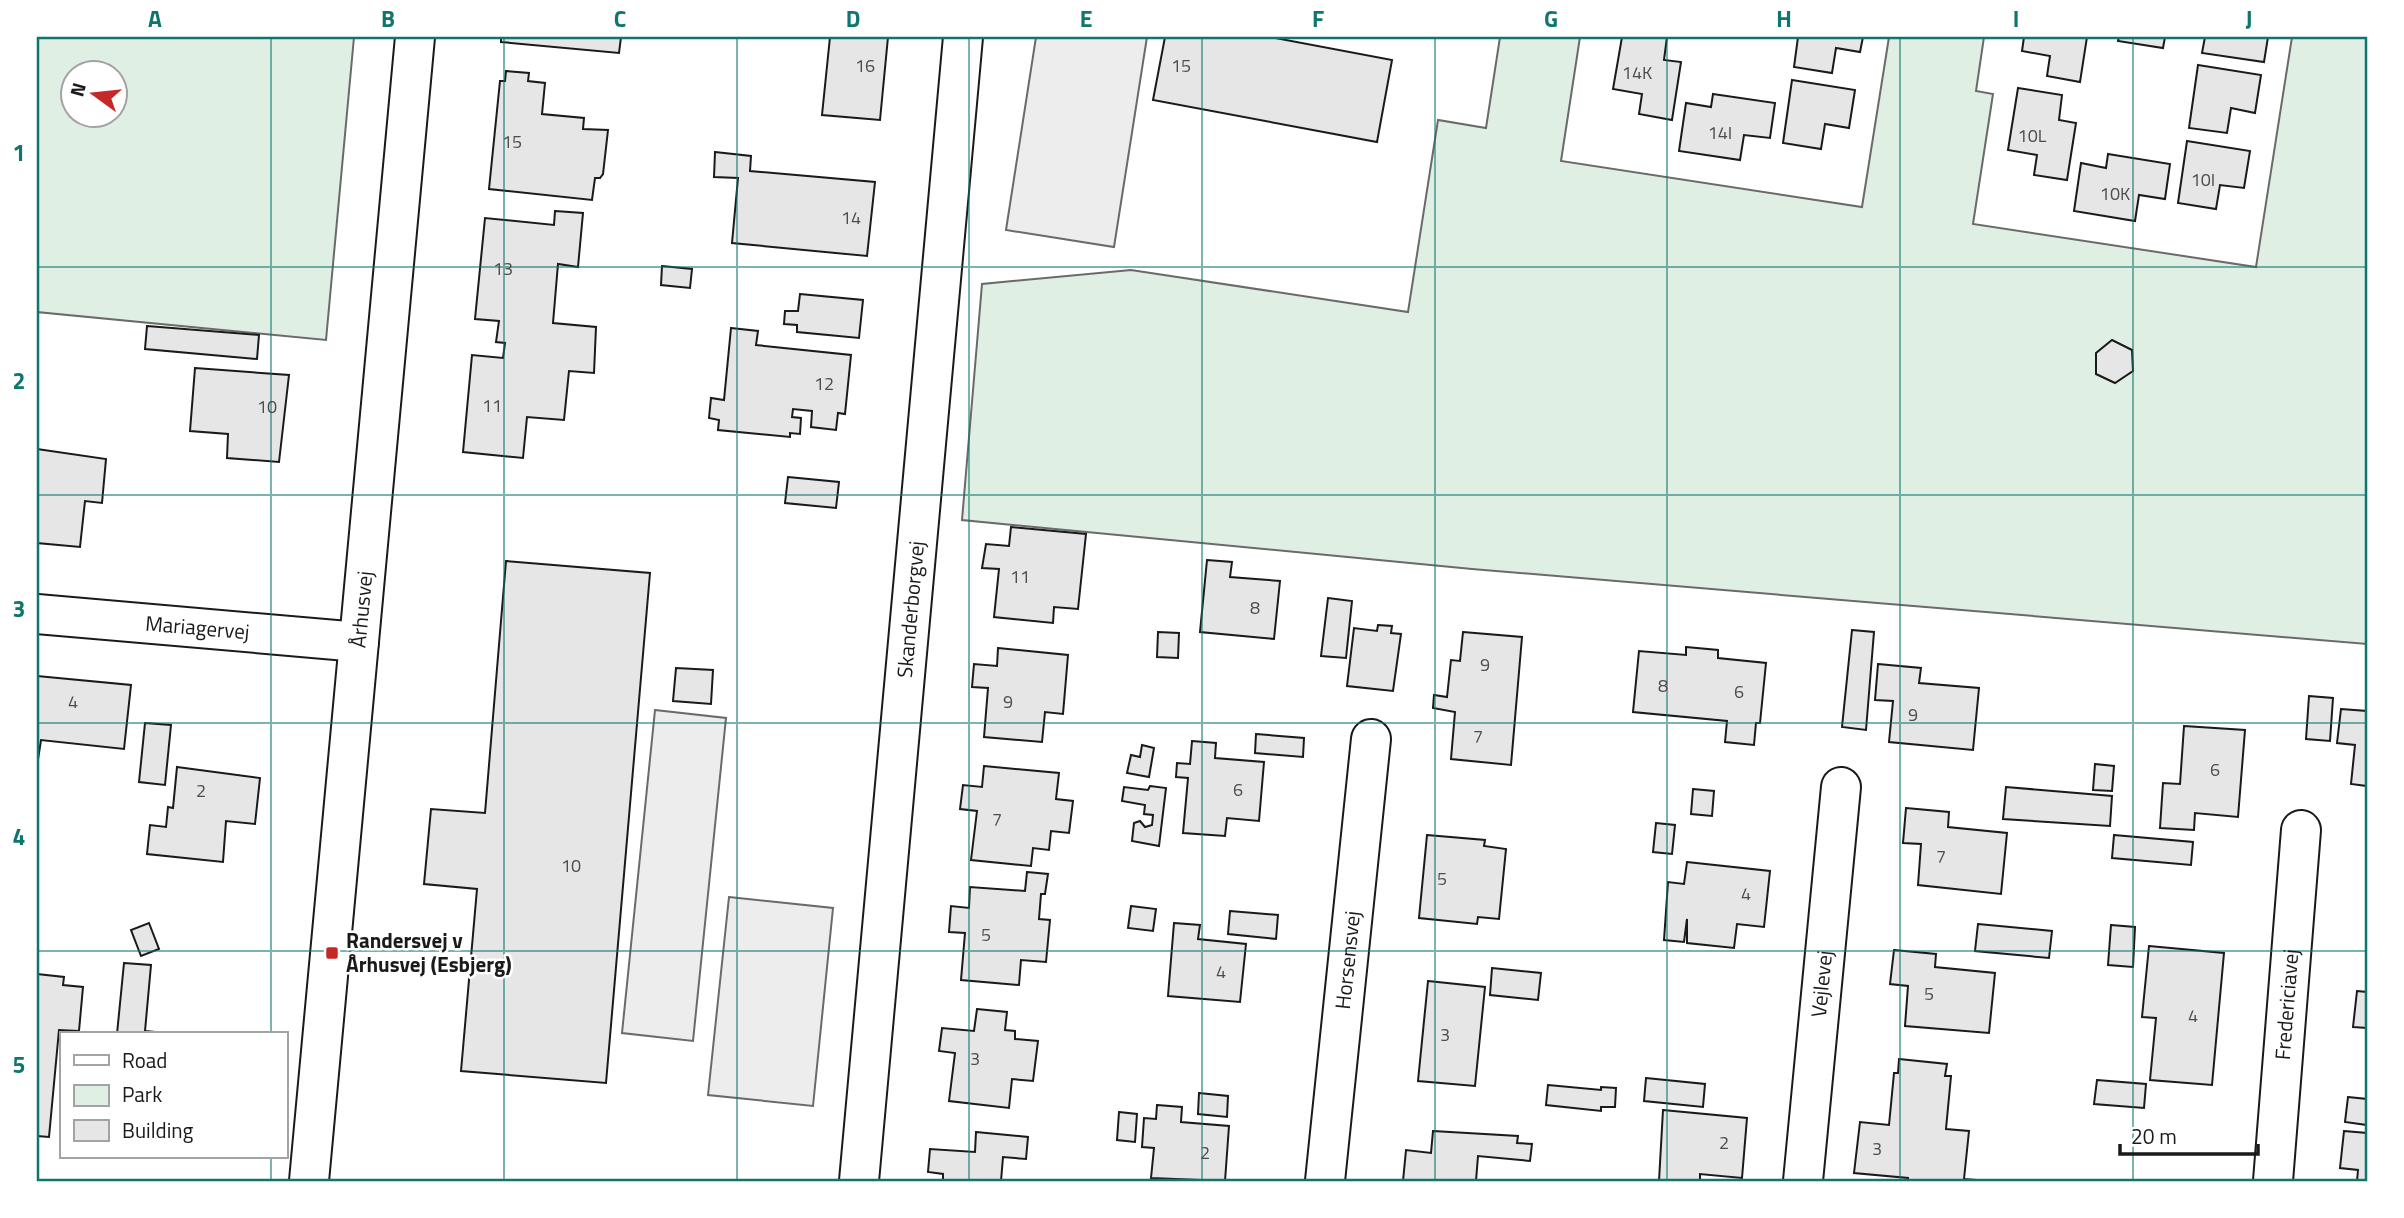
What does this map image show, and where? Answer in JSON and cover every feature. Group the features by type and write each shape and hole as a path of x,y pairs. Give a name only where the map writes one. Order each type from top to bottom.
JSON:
{"street":[{"name":"Århusvej","path":"309,1181 415,37"},
{"name":"Skanderborgvej","path":"859,1181 963,37"},
{"name":"Mariagervej","path":"37,614 359,642"},
{"name":"Horsensvej","path":"1325,1181 1371,739"},
{"name":"Vejlevej","path":"1803,1181 1842,787"},
{"name":"Fredericiavej","path":"2273,1181 2301,830"}],"green space":[{"path":"37,37 354,37 326,340 37,312"},
{"path":"1500,37 1580,37 1561,161 1862,207 1889,37 1984,37 1976,91 1993,94 1973,224 2256,267 2292,37 2367,37 2367,644 1472,569 962,520 982,284 1131,270 1408,312 1438,120 1486,128"}],"shaded area":[{"path":"1036,37 1147,37 1114,247 1006,230"},
{"path":"655,710 726,718 693,1041 622,1033"},
{"path":"729,897 833,908 813,1106 708,1095"}],"building":[{"path":"501,37 621,37 619,53 501,42"},
{"path":"830,37 888,37 880,120 822,115"},
{"path":"1165,37 1270,37 1392,60 1377,142 1153,100"},
{"path":"1622,37 1667,37 1664,60 1681,62 1672,120 1639,114 1642,94 1613,89"},
{"path":"1798,37 1863,37 1860,52 1836,48 1832,73 1794,67"},
{"path":"2024,37 2087,37 2080,82 2047,76 2050,56 2022,51"},
{"path":"2119,37 2165,37 2163,48 2118,41"},
{"path":"2205,37 2268,37 2264,62 2202,53"},
{"path":"2198,65 2261,75 2255,113 2231,108 2227,133 2189,128"},
{"path":"506,71 529,73 528,81 545,83 542,114 584,118 583,129 608,130 603,174 600,178 595,178 592,200 489,189 500,81 505,81"},
{"path":"1792,80 1855,90 1849,128 1825,124 1821,149 1783,143"},
{"path":"2018,88 2062,95 2059,120 2076,123 2067,180 2034,175 2037,155 2008,150"},
{"path":"1713,94 1775,103 1770,138 1744,135 1740,160 1679,151 1686,103 1711,107"},
{"path":"2187,141 2250,151 2244,188 2220,185 2216,209 2178,203"},
{"path":"715,152 751,156 750,171 875,182 867,256 732,243 738,178 714,177"},
{"path":"2108,154 2170,164 2165,199 2139,195 2135,221 2074,211 2081,163 2106,168"},
{"path":"555,211 583,213 578,267 558,264 553,323 596,327 594,373 569,371 564,420 527,417 523,458 463,452 472,355 503,358 505,343 496,342 499,321 475,319 485,218 554,225"},
{"path":"662,266 692,269 690,288 661,285"},
{"path":"800,294 863,300 859,338 797,332 797,325 784,324 785,311 798,311"},
{"path":"147,326 259,335 257,359 145,349"},
{"path":"731,328 758,331 756,345 851,355 845,414 838,413 836,430 811,427 812,411 793,409 792,417 801,418 800,434 790,433 790,437 718,430 719,420 709,418 711,398 724,400"},
{"path":"2112,340 2132,350 2133,371 2115,383 2096,374 2096,353"},
{"path":"195,368 289,375 279,462 227,458 228,434 190,431"},
{"path":"37,449 106,459 102,503 85,501 80,547 37,543"},
{"path":"788,477 839,482 836,508 785,503"},
{"path":"1011,527 1086,534 1078,609 1054,607 1053,623 994,617 999,569 982,568 986,544 1009,546"},
{"path":"1207,560 1232,562 1230,577 1280,581 1274,639 1200,632"},
{"path":"506,561 650,573 606,1083 461,1071 477,889 424,884 431,809 485,813"},
{"path":"1328,598 1352,601 1346,658 1321,656"},
{"path":"1378,625 1392,626 1391,633 1401,634 1393,691 1347,686 1354,628 1377,631"},
{"path":"1852,630 1874,632 1866,730 1842,727"},
{"path":"1158,632 1179,633 1178,658 1157,657"},
{"path":"1463,632 1522,637 1511,765 1451,759 1455,712 1433,708 1434,695 1447,697 1451,660 1460,661"},
{"path":"1686,647 1718,650 1718,658 1766,663 1760,723 1756,723 1754,745 1725,742 1727,721 1633,712 1639,651 1686,655"},
{"path":"998,648 1068,655 1063,714 1045,712 1042,742 984,737 988,688 972,687 974,664 997,666"},
{"path":"1878,664 1921,668 1919,683 1979,688 1973,750 1889,742 1893,701 1875,700"},
{"path":"676,668 713,670 711,704 673,701"},
{"path":"37,676 131,685 124,749 41,740 37,766"},
{"path":"2309,696 2333,698 2330,741 2306,739"},
{"path":"2341,709 2367,711 2367,786 2351,784 2355,745 2337,743"},
{"path":"145,723 171,725 165,785 139,782"},
{"path":"2184,726 2245,730 2238,817 2195,813 2194,830 2160,828 2163,783 2180,784"},
{"path":"1256,734 1304,738 1303,757 1255,753"},
{"path":"1192,741 1216,743 1215,758 1264,762 1259,821 1227,818 1225,836 1183,833 1188,778 1176,777 1177,763 1190,764"},
{"path":"1142,745 1154,748 1149,777 1127,773 1131,755 1140,757"},
{"path":"2095,764 2114,766 2112,791 2093,790"},
{"path":"984,766 1059,773 1056,799 1073,801 1069,833 1051,831 1049,850 1033,848 1031,866 971,860 977,811 960,809 963,785 982,787"},
{"path":"177,767 260,778 255,824 226,821 223,862 147,854 150,825 166,827 168,807 173,808"},
{"path":"1150,786 1166,788 1159,846 1132,841 1134,823 1140,821 1145,827 1152,825 1153,815 1144,814 1145,805 1122,801 1124,787 1148,790"},
{"path":"2006,787 2112,796 2110,826 2003,819"},
{"path":"1693,789 1714,791 1712,816 1691,814"},
{"path":"1906,808 1949,812 1948,827 2007,833 2001,894 1918,885 1921,844 1903,843"},
{"path":"1656,823 1675,825 1672,854 1653,852"},
{"path":"1427,835 1485,840 1484,846 1506,849 1499,919 1478,917 1477,924 1419,918"},
{"path":"2114,835 2193,842 2191,865 2112,858"},
{"path":"1687,862 1770,871 1764,927 1737,924 1734,948 1687,943 1687,919 1684,942 1664,940 1668,882 1684,884"},
{"path":"1027,872 1048,874 1045,894 1041,894 1039,919 1050,920 1046,962 1021,960 1019,985 961,980 965,933 949,932 951,906 969,908 970,887 1025,891"},
{"path":"1131,906 1156,909 1153,931 1128,928"},
{"path":"1230,911 1278,915 1276,939 1228,934"},
{"path":"149,923 159,949 141,956 131,930"},
{"path":"1174,923 1200,925 1198,939 1246,944 1240,1002 1168,996"},
{"path":"1978,924 2052,931 2049,958 1975,951"},
{"path":"2111,925 2135,927 2133,967 2108,965"},
{"path":"2149,946 2224,953 2212,1085 2150,1080 2156,1018 2142,1017"},
{"path":"1894,950 1936,954 1935,967 1995,973 1989,1033 1905,1026 1908,986 1890,984"},
{"path":"124,963 151,965 145,1031 155,1032 117,1032"},
{"path":"1492,968 1541,973 1538,1000 1490,995"},
{"path":"37,974 64,977 63,985 83,987 79,1031 59,1030 49,1137 37,1136"},
{"path":"1428,981 1485,987 1475,1086 1418,1081"},
{"path":"2357,991 2367,992 2367,1028 2353,1027"},
{"path":"977,1009 1007,1012 1005,1030 1015,1031 1015,1039 1038,1041 1033,1081 1012,1079 1009,1108 949,1101 955,1053 939,1051 942,1028 974,1031"},
{"path":"1899,1059 1947,1064 1945,1076 1951,1076 1946,1129 1969,1131 1964,1179 1989,1181 1908,1181 1908,1178 1854,1173 1860,1122 1889,1125 1894,1073 1898,1073"},
{"path":"1646,1078 1705,1084 1703,1107 1644,1101"},
{"path":"2097,1080 2146,1084 2144,1108 2094,1104"},
{"path":"1548,1085 1601,1090 1601,1087 1616,1088 1615,1107 1601,1107 1601,1111 1546,1105"},
{"path":"1199,1093 1228,1096 1227,1117 1198,1114"},
{"path":"2348,1097 2367,1099 2367,1125 2345,1122"},
{"path":"1157,1105 1182,1107 1181,1122 1229,1126 1225,1181 1151,1178 1154,1148 1142,1147 1144,1118 1156,1119"},
{"path":"1663,1110 1747,1118 1742,1178 1700,1174 1700,1181 1659,1181"},
{"path":"1119,1112 1137,1114 1135,1142 1117,1140"},
{"path":"1433,1131 1518,1136 1517,1143 1532,1144 1530,1161 1478,1156 1476,1181 1403,1181 1406,1150 1431,1153"},
{"path":"2344,1131 2367,1133 2367,1181 2357,1181 2358,1170 2340,1168"},
{"path":"976,1132 1028,1137 1026,1159 1003,1157 1001,1181 943,1181 943,1174 928,1172 930,1149 975,1152"}],"place":[{"name":"Randersvej v Århusvej (Esbjerg)","path":"332,953"}]}
